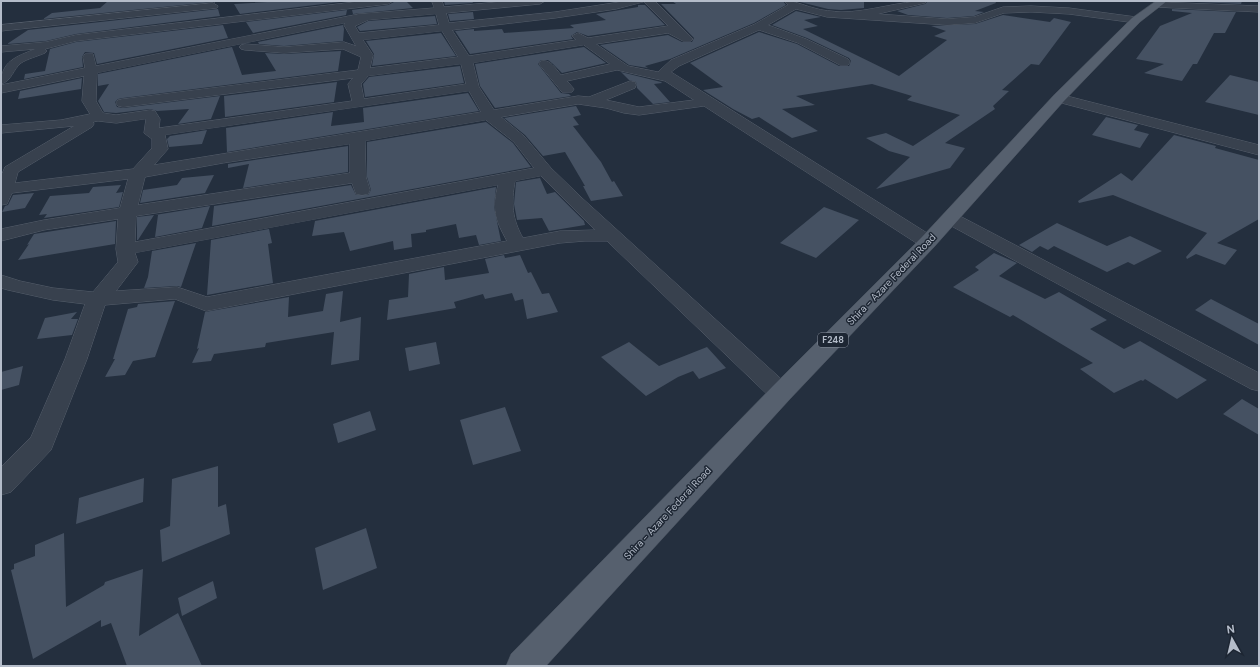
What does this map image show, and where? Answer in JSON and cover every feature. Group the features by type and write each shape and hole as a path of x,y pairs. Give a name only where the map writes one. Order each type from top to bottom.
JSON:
{"main road":[{"name":"Shira - Azare Federal Road","path":"523,666 781,393 928,242 1059,98 1150,8"}],"street":[{"path":"1,49 46,45 76,38 201,23 335,4 350,5 388,1"},
{"path":"1,89 218,45 240,44 365,16 438,6 540,1"},
{"path":"356,37 555,15 640,1"},
{"path":"649,1 701,51"},
{"path":"667,75 675,63 760,26 797,2 818,14 834,16 892,8 922,1"},
{"path":"498,22 505,3"},
{"path":"1,28 226,5"},
{"path":"350,5 365,16"},
{"path":"438,6 445,27 466,60 473,87 490,116 519,139 545,171 612,236 781,393"},
{"path":"849,15 947,22 975,20 1003,10 1031,9 1069,11 1150,8 1259,9"},
{"path":"555,15 583,41 619,66 632,72 649,75 667,75 928,242"},
{"path":"359,104 354,84 363,74 367,55 349,25 365,16"},
{"path":"498,22 519,51"},
{"path":"201,23 192,37 194,42 218,45"},
{"path":"760,26 802,41 844,62"},
{"path":"123,103 363,74 670,29 687,39"},
{"path":"1,80 16,61 47,49 95,36"},
{"path":"240,44 284,50 344,45 367,55"},
{"path":"240,44 250,58"},
{"path":"89,56 91,70 89,101 98,117"},
{"path":"544,64 578,100"},
{"path":"558,79 619,66"},
{"path":"592,101 630,85"},
{"path":"151,133 473,87"},
{"path":"1059,98 1259,150"},
{"path":"98,117 11,170 3,194 357,138 578,100 592,101 639,111 707,102"},
{"path":"1,129 61,124 98,117 116,119 150,114 153,119 151,133"},
{"path":"1,484 42,443 76,359 98,299 103,295 128,262 125,249 128,211 138,173 160,149 158,137 151,133"},
{"path":"357,138 358,177 367,204"},
{"path":"125,249 545,171"},
{"path":"1,235 44,225 128,211 358,177"},
{"path":"508,178 502,208 506,225 518,245"},
{"path":"950,218 1259,384"},
{"path":"1,281 15,286 53,294 98,299 177,293 206,304 560,237 585,235 612,236"}],"building":[{"path":"108,1 215,1 215,3 43,19 52,13 100,8"},
{"path":"285,1 348,1 240,14 234,4"},
{"path":"406,1 413,8 353,14 352,10 388,5 394,2"},
{"path":"444,1 472,1 473,3 445,5"},
{"path":"672,1 783,1 786,5 754,23 670,59 645,66 648,68 629,65 600,45 668,35 682,42 692,42 694,38 661,4 676,4"},
{"path":"796,1 864,1 864,8 841,10 828,9"},
{"path":"928,1 995,1 996,3 975,11 984,12 974,16 947,18 908,15 897,11 925,4"},
{"path":"1173,1 1242,1 1241,4"},
{"path":"638,5 645,5 665,25 588,36 577,32 571,36 573,39 470,54 455,31 502,29 504,33 574,28 570,25 606,20 596,14 638,7"},
{"path":"218,9 220,16 76,34 46,41 7,44 28,30"},
{"path":"1172,9 1236,12 1225,33 1214,33 1197,64 1193,64 1182,81 1144,73 1164,64 1136,59 1160,26 1192,13 1172,11"},
{"path":"347,10 346,15 253,33 246,22"},
{"path":"796,11 821,17 804,20 818,26 803,29 899,76 947,40 934,36 946,31 931,26 975,24 1003,15 1050,22 1054,18 1071,22 1039,65 1031,64 1002,90 1009,91 993,106 995,109 945,143 965,148 950,168 876,189 910,157 889,151 866,138 886,133 913,146 960,115 907,100 912,96 872,84 796,96 815,105 782,109 818,131 792,138 759,117 752,119 703,90 723,87 690,63 759,32 797,44 839,66 849,66 851,61 849,58 807,38 772,25"},
{"path":"473,12 474,19 450,21 448,14"},
{"path":"435,16 437,24 360,31 357,27 368,21"},
{"path":"223,25 228,38 97,64 94,53 85,52 82,57 83,67 24,79 25,74 45,71 50,49 76,42"},
{"path":"343,25 343,41 284,46 259,44 258,42"},
{"path":"441,33 456,56 372,66 374,54 366,41"},
{"path":"232,47 242,75 276,71 265,53 284,54 341,51 338,71 123,98 118,99 115,102 117,107 123,108 220,96 211,119 178,124 189,109 157,111 150,109 116,113 104,112 98,101 109,84 98,86 98,74"},
{"path":"584,47 606,63 562,73 548,60 541,60 538,64 561,93 569,94 571,96 495,108 480,86 475,64"},
{"path":"460,66 464,83 365,97 363,84 369,77"},
{"path":"621,72 661,82 662,83 654,84 670,102 653,104 637,88 636,82 629,80"},
{"path":"1230,75 1259,82 1259,115 1205,102"},
{"path":"82,78 81,89 18,99 20,91"},
{"path":"337,82 334,102 225,117 224,96"},
{"path":"468,93 479,111 227,152 226,128 333,112 331,126 364,122 363,108"},
{"path":"576,106 581,115 573,117 579,125 573,126 601,162 612,182 614,181 623,196 591,201 583,186 585,186 565,152 543,156 525,135 504,118"},
{"path":"1106,117 1138,125 1134,130 1149,134 1140,148 1092,135"},
{"path":"486,122 513,143 531,167 212,226 214,206 351,185 356,195 368,195 371,190 367,177 367,142"},
{"path":"207,130 202,144 169,147 167,139 170,136"},
{"path":"1174,135 1216,146 1215,148 1259,160 1259,219 1217,243 1237,250 1225,265 1196,254 1187,259 1186,257 1207,233 1113,195 1079,203 1078,201 1121,173 1132,181"},
{"path":"348,146 348,172 243,188 249,164 228,168 228,164"},
{"path":"214,175 205,193 140,203 143,190 177,185 182,178"},
{"path":"540,178 547,194 555,192 584,221 585,225 549,231 542,218 517,220 514,204 516,182"},
{"path":"121,185 116,193 123,192 119,207 44,218 47,214 39,215 50,196 89,193 93,187"},
{"path":"496,187 494,207 501,241 479,245 476,235 459,238 456,224 426,230 426,232 411,234 412,247 394,250 393,241 350,251 344,232 312,236 315,221"},
{"path":"34,193 25,208 2,212 5,206 8,205 13,195"},
{"path":"210,206 202,228 155,237 158,215 155,215"},
{"path":"824,207 859,220 816,258 780,243"},
{"path":"154,215 138,240 137,240 137,217"},
{"path":"116,221 115,244 18,260 34,234"},
{"path":"1057,223 1107,246 1130,236 1162,251 1134,265 1128,262 1107,272 1054,246 1048,250 1040,246 1032,252 1019,245"},
{"path":"269,229 272,243 268,244 273,283 207,295 211,240"},
{"path":"196,243 181,287 144,288 148,277 152,251"},
{"path":"994,253 1017,263 999,276 1045,299 1059,292 1107,320 1090,329 1124,349 1140,341 1207,380 1177,399 1145,379 1114,393 1080,369 1093,363 1013,315 1010,317 953,287 979,270 975,267"},
{"path":"504,255 505,258 520,255 528,273 531,272 542,294 549,293 558,312 527,319 523,299 515,301 512,293 485,299 483,294 454,302 456,308 387,320 389,300 408,297 409,274 444,267 445,280 489,273 485,259"},
{"path":"343,291 340,322 361,317 359,360 331,365 334,332 266,343 265,347 214,354 211,361 192,363 199,348 197,349 205,312 289,297 288,317 323,311 326,294"},
{"path":"1211,299 1259,324 1259,345 1195,310"},
{"path":"175,301 155,357 133,361 125,375 105,377 115,359 113,359 128,309 137,307 138,304"},
{"path":"77,312 71,319 78,319 72,335 37,339 45,318"},
{"path":"436,342 440,364 409,371 405,348"},
{"path":"629,342 659,366 707,347 726,368 699,379 693,371 678,377 646,396 601,357"},
{"path":"23,366 19,385 1,390 1,372"},
{"path":"1242,399 1259,409 1259,435 1223,414"},
{"path":"505,407 521,451 473,465 460,420"},
{"path":"370,411 376,430 338,443 333,424"},
{"path":"218,466 218,507 226,504 230,534 162,562 160,530 170,526 172,479"},
{"path":"144,478 143,502 76,524 79,498"},
{"path":"366,528 377,568 323,590 315,548"},
{"path":"64,533 66,607 104,585 105,582 143,569 139,636 178,613 202,666 127,666 111,623 101,627 101,620 33,659 11,570 14,569 14,564 35,556 35,545"},
{"path":"213,581 217,598 182,616 178,598"}]}
